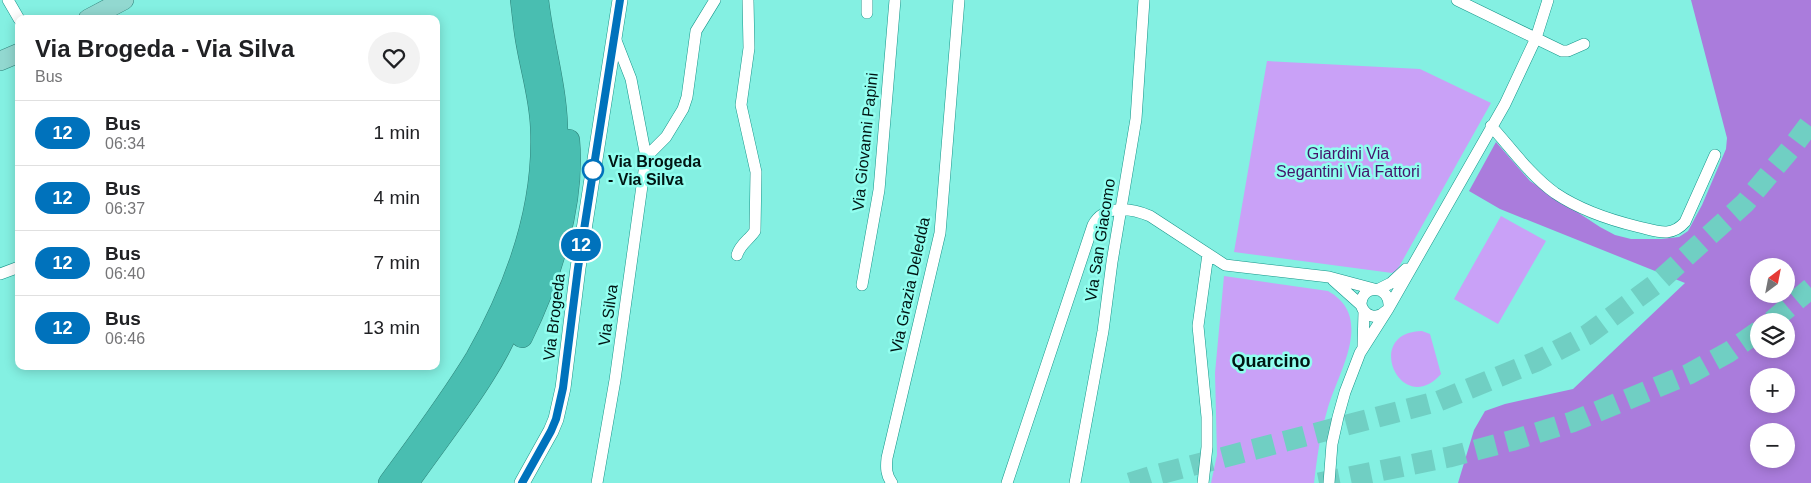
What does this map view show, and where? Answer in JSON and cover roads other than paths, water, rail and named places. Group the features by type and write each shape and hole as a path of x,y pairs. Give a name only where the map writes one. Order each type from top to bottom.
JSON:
{"highway":[{"path":"390,483 456,389 492,328 517,270 526,239 536,196 541,148 540,110 527,45 521,0"},
{"path":"408,483 484,375 503,343 530,280 547,221 557,150 556,118 550,68 538,0"},
{"path":"423,483 494,386 508,363 523,334 545,281 562,223 570,156 566,118 550,68"}],"main road":[{"path":"96,15 124,0"},
{"path":"0,61 15,55"}],"street":[{"path":"8,0 17,15"},
{"name":"Via Brogeda","path":"522,483 551,431 556,419 563,388 578,268 620,0"},
{"path":"646,157 666,137 683,109 687,97 696,31 715,0"},
{"path":"737,255 743,243 752,237 755,231 756,172 741,106 749,48 748,0"},
{"path":"867,0 867,13"},
{"name":"Via Giovanni Papini","path":"862,285 879,190 895,0"},
{"name":"Via Grazia Deledda","path":"892,483 888,478 886,468 887,458 940,233 959,0"},
{"name":"Via San Giacomo","path":"1075,483 1103,331 1120,210 1136,119 1144,0"},
{"path":"1457,0 1562,51 1577,48 1584,44"},
{"path":"1328,483 1332,444 1338,417 1345,392 1363,347 1388,309 1505,104 1536,38 1548,0"},
{"name":"Via Silva","path":"597,483 615,380 646,157 631,79 614,35"},
{"path":"1491,126 1540,180 1567,200 1590,212 1626,224 1660,232 1673,232 1679,229 1685,222 1715,155"},
{"path":"1007,483 1092,225 1101,213 1136,210 1150,216 1225,265 1330,277 1376,289 1386,294 1389,302 1388,309 1379,316 1371,316 1330,277"},
{"path":"1203,483 1207,447 1207,417 1198,326 1208,254"},
{"path":"1363,347 1362,296 1369,290 1376,289 1398,277 1417,256"},
{"path":"0,274 15,268"}],"tunnel":[{"path":"1130,483 1439,401 1537,361 1587,335 1657,283 1745,203 1811,122"},
{"path":"1781,313 1811,288"},
{"path":"1319,483 1449,457 1572,422 1689,374 1729,352 1750,337"}],"place":[{"name":"Via Brogeda - Via Silva","path":"593,170"}],"district":[{"name":"Quarcino","path":"1271,361"}],"park label":[{"name":"Giardini Via Segantini Via Fattori","path":"1348,162"}]}
